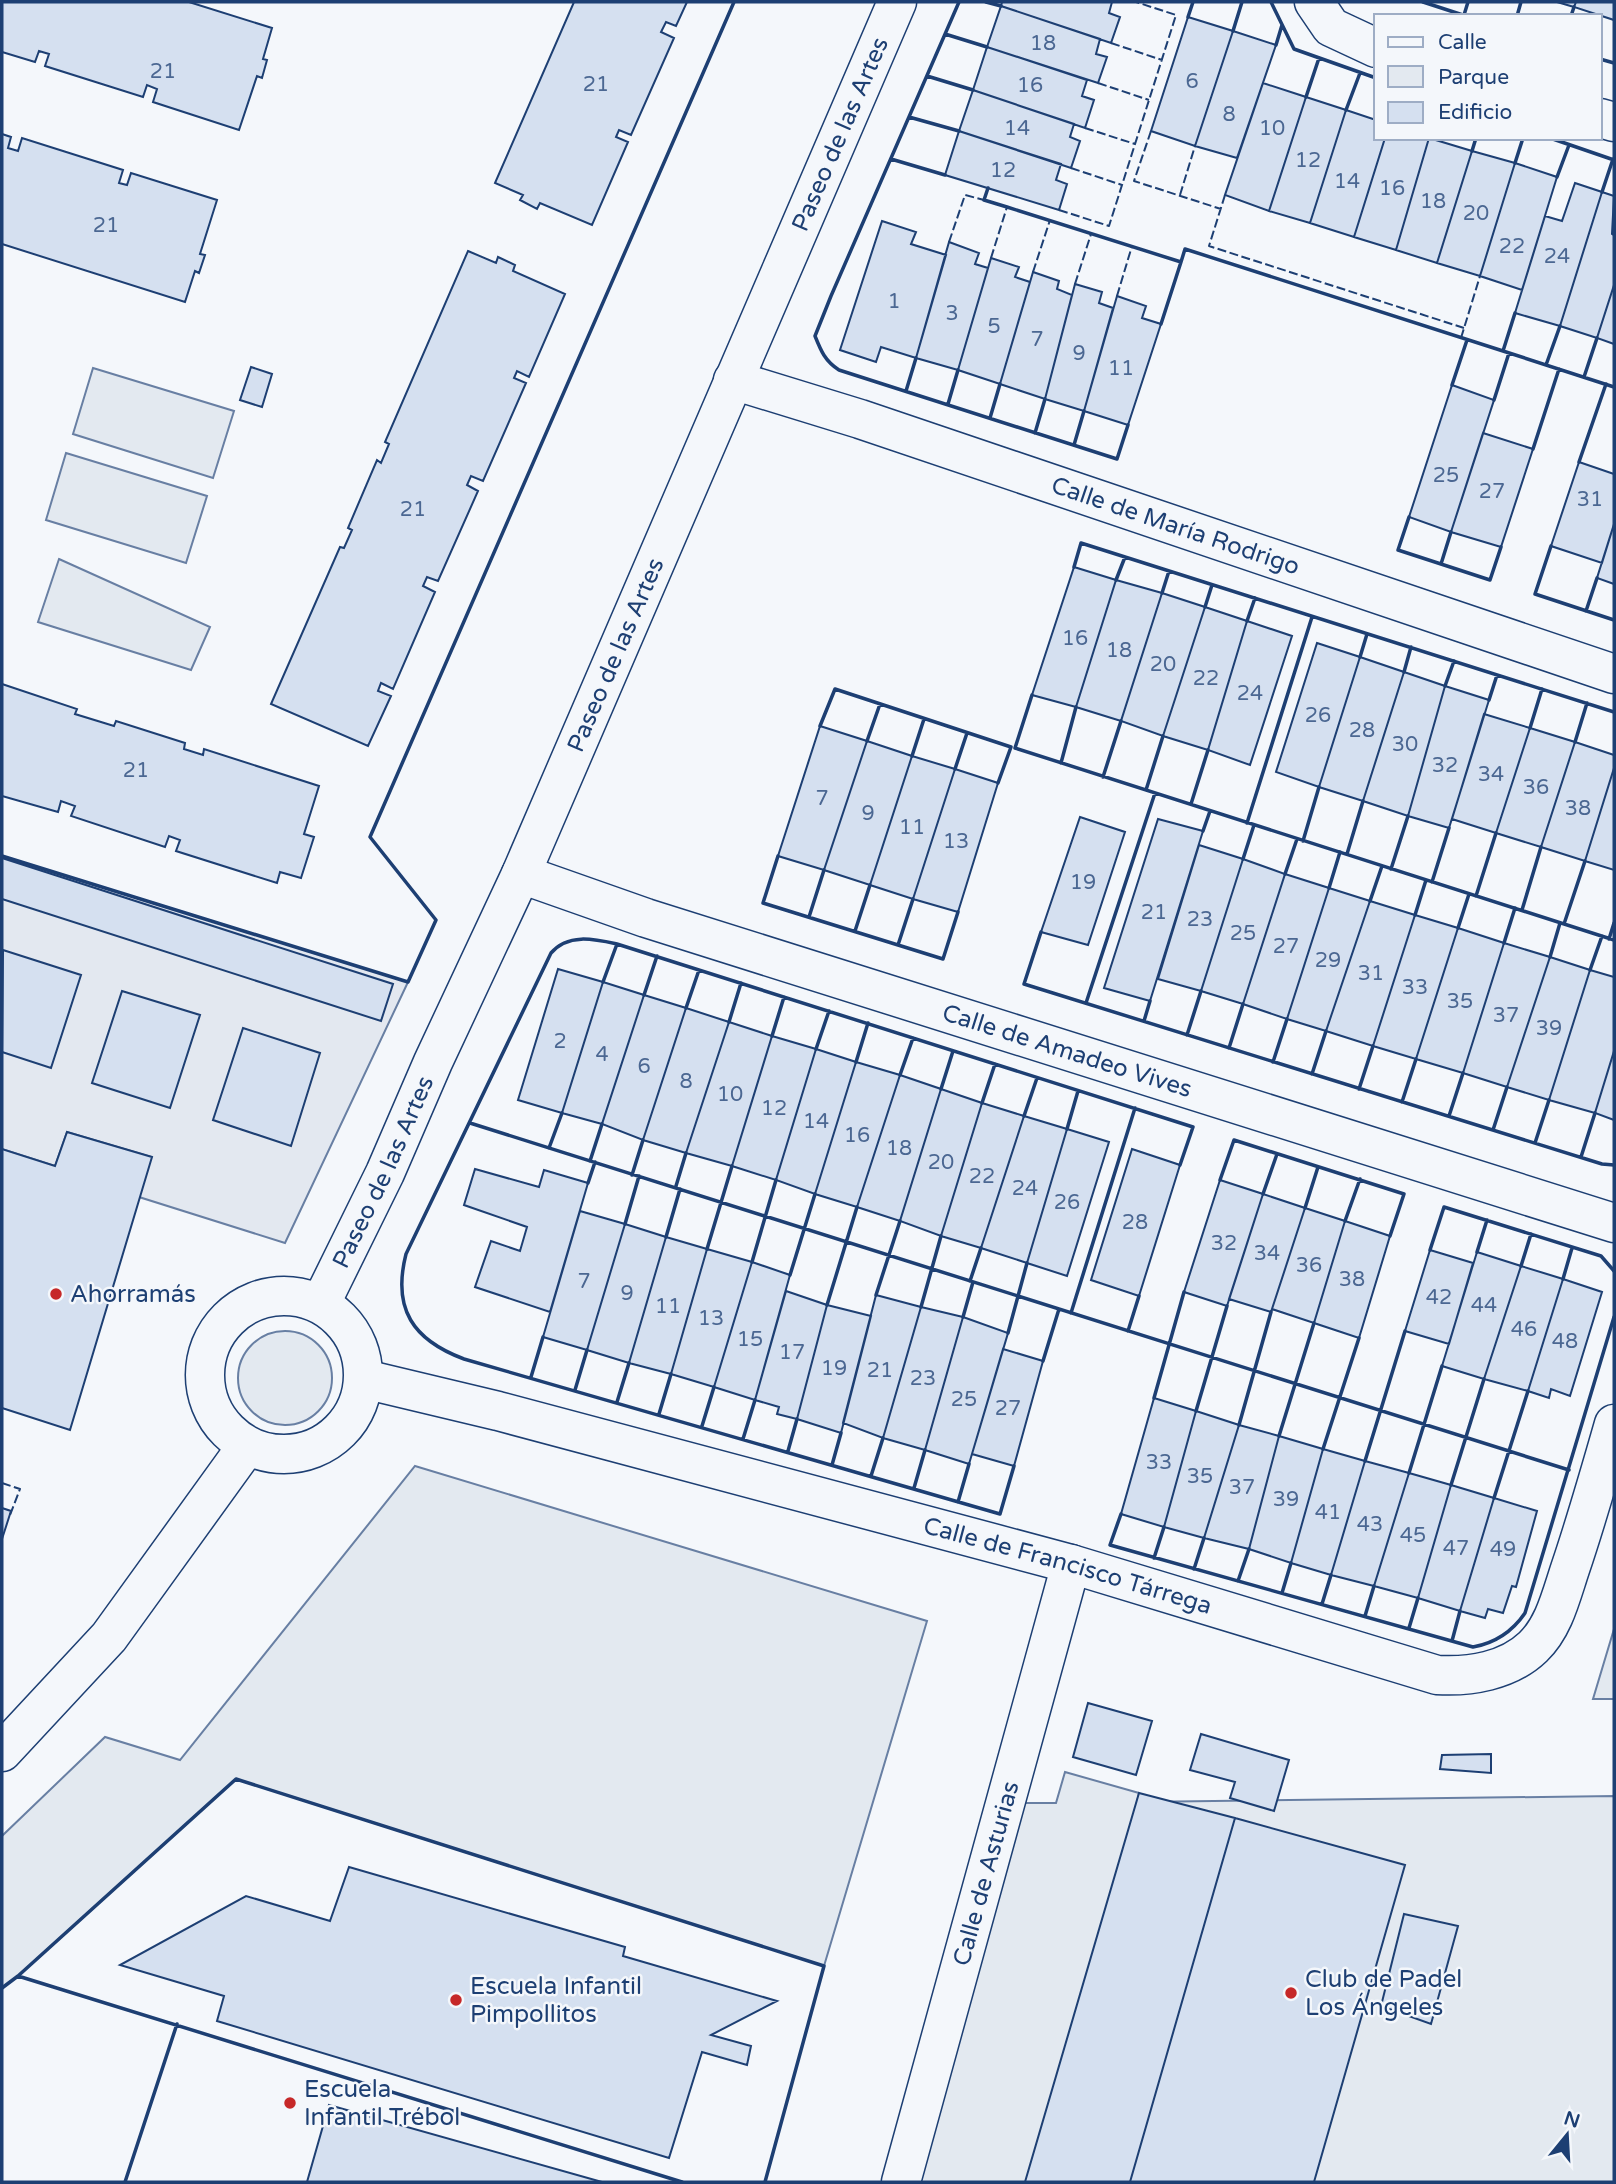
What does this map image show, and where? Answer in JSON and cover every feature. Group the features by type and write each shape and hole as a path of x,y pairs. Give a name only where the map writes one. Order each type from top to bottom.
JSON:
{"street":[{"name":"Paseo de las Artes","path":"321,1303 385,1173 433,1062 521,874 897,2"},
{"path":"1314,2 1331,27 1374,47"},
{"name":"Calle de María Rodrigo","path":"733,380 873,424 1614,674"},
{"name":"Calle de Amadeo Vives","path":"521,874 646,918 1614,1223"},
{"path":"276,1294 321,1303 355,1336 364,1379 353,1417 327,1443 291,1455 247,1447 218,1421 203,1385 211,1341 232,1313 276,1294"},
{"name":"Calle de Francisco Tárrega","path":"364,1379 511,1415 1071,1564 1437,1675 1463,1677 1485,1672 1533,1647 1551,1623 1580,1541 1614,1424"},
{"path":"2,1752 109,1637 247,1447"},
{"name":"Calle de Asturias","path":"901,2182 1071,1564"}],"green space":[{"path":"93,368 234,411 213,478 73,434"},
{"path":"66,453 207,496 186,563 46,520"},
{"path":"59,559 210,627 191,670 38,622"},
{"path":"285,1331 303,1335 318,1345 328,1360 332,1378 328,1396 318,1411 303,1421 285,1425 267,1421 252,1411 242,1396 238,1378 242,1360 252,1345 267,1335"},
{"path":"415,1466 927,1621 824,1966 236,1779 2,1988 2,1836 105,1737 180,1760"},
{"path":"1614,1629 1614,1699 1593,1699"},
{"name":"Club de Padel Los Ángeles","path":"1065,1772 1139,1793 1137,1802 1614,1796 1614,2182 915,2182 1019,1803 1056,1803"}],"shaded area":[{"path":"2,856 408,982 285,1243 139,1197 151,1157 67,1132 55,1166 2,1149"}],"building":[{"path":"2,2 189,2 272,28 263,59 267,60 262,78 257,76 239,130 153,102 157,89 147,85 143,97 45,66 49,54 39,51 35,62 2,52"},
{"path":"574,2 687,2 676,26 666,22 661,32 674,38 631,135 619,130 616,137 628,142 592,225 540,203 537,209 520,200 523,195 495,183"},
{"path":"1002,2 1112,2 1109,13 1120,17 1111,43 1001,6"},
{"path":"1557,2 1576,2 1574,7"},
{"path":"1576,2 1614,2 1614,20 1602,14 1574,7"},
{"path":"1001,6 1100,39 1096,54 1107,57 1098,83 987,47"},
{"path":"1188,17 1233,31 1195,146 1151,131"},
{"path":"1233,31 1276,45 1237,158 1195,146"},
{"path":"987,47 1087,80 1082,96 1094,100 1085,128 973,90"},
{"path":"1263,83 1306,97 1269,211 1225,195"},
{"path":"973,90 1074,124 1070,137 1080,141 1071,168 959,131"},
{"path":"1306,97 1346,110 1310,223 1269,211"},
{"path":"1346,110 1374,119 1374,140 1384,140 1354,237 1310,223"},
{"path":"959,131 1061,164 1056,180 1067,184 1059,210 945,175"},
{"path":"2,134 11,137 8,148 18,151 22,138 123,170 119,183 127,185 131,173 217,200 200,254 205,255 199,273 195,271 185,302 2,244"},
{"path":"1384,140 1428,140 1396,250 1354,237"},
{"path":"1428,140 1472,151 1437,263 1396,250"},
{"path":"1472,151 1515,163 1480,276 1437,263"},
{"path":"1515,163 1557,177 1522,290 1480,276"},
{"path":"1575,183 1602,192 1560,326 1515,313 1545,216 1562,221"},
{"path":"1602,192 1614,196 1614,285 1597,338 1560,326"},
{"path":"882,221 916,232 911,244 946,255 916,358 881,347 876,362 840,350"},
{"path":"949,242 979,253 975,264 988,268 958,370 916,358"},
{"path":"468,251 496,263 498,257 515,265 513,271 565,294 529,377 517,371 514,378 526,383 483,481 471,476 467,485 478,491 438,581 427,577 423,586 435,592 393,689 381,683 378,691 391,696 368,746 271,704 340,547 344,548 352,530 348,528 377,460 381,463 389,444 385,442"},
{"path":"991,258 1019,267 1015,277 1030,282 1000,384 958,370"},
{"path":"1033,272 1059,281 1057,289 1072,295 1045,399 1000,384"},
{"path":"1075,284 1102,292 1099,303 1113,308 1084,411 1045,399"},
{"path":"1614,285 1614,344 1597,338"},
{"path":"1117,296 1146,306 1142,318 1161,324 1128,425 1084,411"},
{"path":"251,367 272,374 262,407 240,400"},
{"path":"1452,385 1494,400 1451,532 1409,517"},
{"path":"1483,433 1533,449 1501,547 1451,532"},
{"path":"1579,462 1614,474 1614,524 1602,563 1551,546"},
{"path":"1614,524 1614,584 1597,578"},
{"path":"1074,567 1116,580 1076,707 1032,695"},
{"path":"1116,580 1162,593 1121,721 1076,707"},
{"path":"1162,593 1205,607 1163,736 1121,721"},
{"path":"1205,607 1247,621 1208,750 1163,736"},
{"path":"1247,621 1292,636 1250,765 1208,750"},
{"path":"1317,643 1360,657 1319,787 1276,772"},
{"path":"1360,657 1404,672 1363,801 1319,787"},
{"path":"1404,672 1445,686 1408,816 1363,801"},
{"path":"2,684 77,709 75,714 114,726 116,721 185,743 184,749 203,755 204,749 319,786 304,834 314,837 301,878 280,872 277,883 176,851 180,840 169,836 165,847 71,816 75,806 61,801 58,812 2,796"},
{"path":"2,684 77,709 75,714 114,726 116,721 185,743 184,749 203,755 204,749 319,786 304,834 314,837 301,878 280,872 277,883 176,851 180,840 169,836 165,847 71,816 75,806 61,801 58,812 2,796"},
{"path":"1445,686 1489,700 1449,828 1408,816"},
{"path":"1484,714 1530,728 1496,833 1452,819"},
{"path":"820,726 867,741 824,870 778,856"},
{"path":"1530,728 1575,742 1541,847 1496,833"},
{"path":"867,741 912,756 870,885 824,870"},
{"path":"1575,742 1614,755 1614,768 1585,861 1541,847"},
{"path":"912,756 955,769 913,899 870,885"},
{"path":"1614,768 1614,870 1585,861"},
{"path":"955,769 998,783 958,912 913,899"},
{"path":"1080,817 1125,832 1088,945 1041,932"},
{"path":"1158,819 1203,831 1150,1001 1104,988"},
{"path":"1199,845 1243,859 1201,991 1158,979"},
{"path":"2,858 393,984 381,1021 2,899"},
{"path":"1243,859 1285,874 1243,1004 1201,991"},
{"path":"1285,874 1329,888 1287,1019 1243,1004"},
{"path":"1329,888 1370,901 1326,1031 1287,1019"},
{"path":"1370,901 1415,915 1373,1046 1326,1031"},
{"path":"1415,915 1458,928 1416,1059 1373,1046"},
{"path":"1458,928 1504,943 1463,1073 1416,1059"},
{"path":"1504,943 1550,957 1507,1087 1463,1073"},
{"path":"3,950 81,975 51,1068 2,1052"},
{"path":"1550,957 1590,970 1549,1100 1507,1087"},
{"path":"558,969 603,982 562,1113 518,1100"},
{"path":"1590,970 1614,977 1614,1051 1595,1113 1549,1100"},
{"path":"603,982 644,995 602,1124 562,1113"},
{"path":"122,991 200,1015 170,1108 92,1083"},
{"path":"644,995 686,1008 643,1140 602,1124"},
{"path":"686,1008 729,1022 686,1153 643,1140"},
{"path":"729,1022 772,1036 732,1166 686,1153"},
{"path":"243,1028 320,1053 291,1146 213,1120"},
{"path":"772,1036 816,1049 776,1180 732,1166"},
{"path":"816,1049 856,1062 815,1194 776,1180"},
{"path":"1614,1051 1614,1120 1595,1113"},
{"path":"856,1062 900,1075 857,1207 815,1194"},
{"path":"900,1075 941,1089 900,1221 857,1207"},
{"path":"941,1089 982,1103 941,1236 900,1221"},
{"path":"982,1103 1024,1116 981,1248 941,1236"},
{"path":"1024,1116 1067,1129 1027,1263 981,1248"},
{"path":"1067,1129 1109,1142 1067,1276 1027,1263"},
{"name":"Ahorramás","path":"67,1132 152,1157 70,1430 2,1408 2,1149 55,1166"},
{"path":"1132,1149 1180,1165 1139,1296 1091,1280"},
{"path":"475,1169 539,1187 544,1170 588,1183 550,1312 475,1287 491,1241 520,1251 527,1227 464,1205"},
{"path":"1220,1180 1263,1194 1227,1306 1184,1292"},
{"path":"1263,1194 1305,1208 1271,1312 1229,1299"},
{"path":"1305,1208 1345,1221 1314,1323 1272,1309"},
{"path":"580,1211 625,1224 587,1350 543,1337"},
{"path":"1345,1221 1390,1236 1359,1338 1314,1323"},
{"path":"625,1224 666,1237 629,1363 587,1350"},
{"path":"666,1237 707,1249 671,1374 629,1363"},
{"path":"707,1249 752,1262 714,1387 671,1374"},
{"path":"1430,1250 1473,1263 1449,1344 1405,1331"},
{"path":"1477,1252 1521,1266 1484,1379 1442,1366"},
{"path":"752,1262 790,1275 755,1400 714,1387"},
{"path":"1521,1266 1563,1279 1528,1391 1484,1379"},
{"path":"1563,1279 1602,1292 1570,1396 1551,1389 1549,1398 1528,1391"},
{"path":"786,1291 827,1305 797,1419 777,1414 779,1407 755,1400"},
{"path":"876,1295 921,1307 883,1438 843,1423"},
{"path":"827,1305 871,1316 841,1433 797,1419"},
{"path":"921,1307 963,1317 925,1450 883,1438"},
{"path":"963,1317 1008,1333 969,1464 925,1450"},
{"path":"1003,1349 1043,1361 1014,1466 972,1454"},
{"path":"1154,1398 1196,1411 1164,1527 1121,1514"},
{"path":"1196,1411 1239,1425 1204,1538 1164,1527"},
{"path":"1239,1425 1279,1436 1249,1549 1204,1538"},
{"path":"1279,1436 1323,1449 1291,1563 1249,1549"},
{"path":"1323,1449 1365,1461 1331,1575 1291,1563"},
{"path":"1365,1461 1409,1473 1374,1586 1331,1575"},
{"path":"1409,1473 1451,1485 1418,1598 1374,1586"},
{"path":"1451,1485 1494,1498 1460,1611 1418,1598"},
{"path":"1494,1498 1537,1511 1516,1587 1512,1586 1503,1613 1488,1609 1485,1618 1460,1611"},
{"path":"2,1508 11,1511 2,1539"},
{"path":"1088,1703 1152,1721 1136,1775 1073,1757"},
{"path":"1201,1734 1289,1760 1274,1811 1230,1798 1235,1782 1190,1770"},
{"path":"1491,1754 1491,1773 1440,1769 1442,1755"},
{"path":"1139,1793 1235,1818 1130,2182 1025,2182"},
{"path":"1235,1818 1405,1865 1314,2182 1130,2182"},
{"path":"349,1867 625,1947 623,1956 777,2001 711,2035 751,2046 747,2065 702,2052 669,2158 217,2021 224,1996 120,1965 246,1896 330,1921"},
{"path":"1404,1914 1458,1926 1431,2024 1381,2006"},
{"path":"329,2105 602,2182 307,2182"}],"fence":[{"path":"1059,210 1109,226 1176,15 1136,2"},
{"path":"1111,43 1162,60"},
{"path":"1098,83 1149,100"},
{"path":"1085,128 1135,144"},
{"path":"1151,131 1134,181 1221,209"},
{"path":"1180,195 1195,146"},
{"path":"1071,168 1122,185"},
{"path":"949,242 965,195 984,200"},
{"path":"1225,195 1209,246 1464,328"},
{"path":"991,258 1007,207"},
{"path":"1033,272 1050,220"},
{"path":"1075,284 1091,234"},
{"path":"1117,296 1132,246"},
{"path":"1461,338 1480,276"},
{"path":"2,1483 20,1489 10,1515"}],"wall":[{"path":"2,856 408,982 436,920 370,837 734,2"},
{"path":"959,2 815,336 824,355 839,370 1117,459 1128,425"},
{"path":"986,2 1001,6"},
{"path":"1188,17 1193,2"},
{"path":"1233,31 1242,2"},
{"path":"1271,2 1294,49 1374,77"},
{"path":"1423,2 1460,14"},
{"path":"1464,14 1468,2"},
{"path":"1518,14 1521,2"},
{"path":"1572,14 1574,7"},
{"path":"1276,45 1282,25"},
{"path":"945,34 987,47"},
{"path":"1306,97 1319,58"},
{"path":"1602,60 1614,63"},
{"path":"1346,110 1360,73"},
{"path":"927,76 973,90"},
{"path":"909,117 959,131"},
{"path":"1472,151 1475,140"},
{"path":"1515,163 1522,140"},
{"path":"1556,140 1614,160"},
{"path":"1557,177 1569,145"},
{"path":"891,159 945,175"},
{"path":"1602,192 1613,159"},
{"path":"988,188 984,200 1181,262 1185,249 1503,351 1515,313"},
{"path":"1161,324 1181,262"},
{"path":"1546,365 1560,326"},
{"path":"1584,377 1597,338"},
{"path":"1452,385 1467,340"},
{"path":"1503,351 1614,387"},
{"path":"1494,400 1509,353"},
{"path":"906,391 916,358"},
{"path":"1533,449 1559,369"},
{"path":"948,404 958,370"},
{"path":"990,418 1000,384"},
{"path":"1579,462 1606,384"},
{"path":"1035,433 1045,399"},
{"path":"1074,445 1084,411"},
{"path":"1409,517 1398,550 1490,580 1501,547"},
{"path":"1441,564 1451,532"},
{"path":"1074,567 1081,543 1614,712"},
{"path":"1551,546 1535,594 1614,620"},
{"path":"1116,580 1125,557"},
{"path":"1162,593 1169,571"},
{"path":"1586,611 1597,578"},
{"path":"1205,607 1212,585"},
{"path":"1247,621 1255,598"},
{"path":"1247,823 1312,617"},
{"path":"1360,657 1367,634"},
{"path":"1404,672 1411,647"},
{"path":"1445,686 1454,661"},
{"path":"1489,700 1497,675"},
{"path":"820,726 835,689 1011,747 998,783"},
{"path":"1530,728 1542,689"},
{"path":"1032,695 1015,748 1614,940"},
{"path":"1575,742 1587,703"},
{"path":"867,741 880,704"},
{"path":"1061,763 1076,707"},
{"path":"912,756 924,719"},
{"path":"1103,777 1121,721"},
{"path":"955,769 967,733"},
{"path":"1146,790 1163,736"},
{"path":"1191,804 1208,750"},
{"path":"1303,841 1319,787"},
{"path":"1086,1003 1155,793"},
{"path":"1347,854 1363,801"},
{"path":"1203,831 1210,811"},
{"path":"1391,869 1408,816"},
{"path":"1243,859 1254,825"},
{"path":"1432,882 1449,828"},
{"path":"1476,896 1496,833"},
{"path":"1285,874 1297,839"},
{"path":"1522,910 1541,847"},
{"path":"1329,888 1340,852"},
{"path":"778,856 763,903 943,959 958,912"},
{"path":"1564,924 1585,861"},
{"path":"1370,901 1382,866"},
{"path":"809,917 824,870"},
{"path":"1415,915 1426,880"},
{"path":"855,931 870,885"},
{"path":"1458,928 1469,894"},
{"path":"898,945 913,899"},
{"path":"1504,943 1515,908"},
{"path":"1550,957 1560,923"},
{"path":"1609,939 1614,923"},
{"path":"1041,932 1024,984 1602,1164 1614,1165"},
{"path":"1590,970 1602,936"},
{"path":"1014,1466 1000,1514 464,1359 431,1342 420,1332 411,1320 402,1291 406,1254 551,953 565,942 573,940 590,939 617,944 1193,1127 1180,1165"},
{"path":"603,982 617,944"},
{"path":"644,995 657,956"},
{"path":"686,1008 699,970"},
{"path":"729,1022 741,983"},
{"path":"1187,1035 1201,991"},
{"path":"772,1036 784,997"},
{"path":"1144,1021 1150,1001"},
{"path":"1229,1048 1243,1004"},
{"path":"816,1049 829,1011"},
{"path":"1273,1062 1287,1019"},
{"path":"856,1062 868,1023"},
{"path":"1312,1074 1326,1031"},
{"path":"900,1075 913,1038"},
{"path":"1359,1089 1373,1046"},
{"path":"941,1089 953,1051"},
{"path":"1402,1102 1416,1059"},
{"path":"982,1103 995,1064"},
{"path":"1449,1116 1463,1073"},
{"path":"1024,1116 1037,1078"},
{"path":"1493,1130 1507,1087"},
{"path":"1067,1129 1078,1091"},
{"path":"1535,1143 1549,1100"},
{"path":"1071,1313 1135,1108"},
{"path":"549,1148 562,1113"},
{"path":"1581,1157 1595,1113"},
{"path":"470,1123 1569,1470"},
{"path":"590,1161 602,1124"},
{"path":"632,1175 643,1140"},
{"path":"1220,1180 1234,1140 1404,1194 1390,1236"},
{"path":"676,1186 686,1153"},
{"path":"1263,1194 1277,1154"},
{"path":"588,1183 595,1162"},
{"path":"707,1249 732,1166"},
{"path":"1305,1208 1318,1167"},
{"path":"625,1224 639,1176"},
{"path":"1345,1221 1360,1179"},
{"path":"752,1262 776,1180"},
{"path":"666,1237 680,1189"},
{"path":"790,1275 815,1194"},
{"path":"827,1305 857,1207"},
{"path":"1430,1250 1444,1207 1601,1256 1614,1271"},
{"path":"1477,1252 1487,1220"},
{"path":"876,1295 900,1221"},
{"path":"1521,1266 1531,1234"},
{"path":"921,1307 941,1236"},
{"path":"970,1281 981,1248"},
{"path":"1563,1279 1572,1248"},
{"path":"1008,1333 1027,1263"},
{"path":"963,1317 973,1282"},
{"path":"1154,1398 1184,1292"},
{"path":"1128,1331 1139,1296"},
{"path":"1196,1411 1227,1306"},
{"path":"1043,1361 1059,1309"},
{"path":"1239,1425 1271,1312"},
{"path":"1121,1514 1110,1545 1473,1647 1489,1643 1509,1631 1525,1613 1614,1317"},
{"path":"1279,1436 1314,1323"},
{"path":"1365,1461 1405,1331"},
{"path":"531,1377 543,1337"},
{"path":"1323,1449 1359,1338"},
{"path":"575,1390 587,1350"},
{"path":"617,1402 629,1363"},
{"path":"1409,1473 1442,1366"},
{"path":"659,1414 671,1374"},
{"path":"1451,1485 1484,1379"},
{"path":"702,1426 714,1387"},
{"path":"1494,1498 1528,1391"},
{"path":"743,1439 755,1400"},
{"path":"788,1451 797,1419"},
{"path":"832,1465 841,1433"},
{"path":"871,1476 883,1438"},
{"path":"914,1488 925,1450"},
{"path":"958,1502 969,1464"},
{"path":"1154,1558 1164,1527"},
{"path":"1194,1569 1204,1538"},
{"path":"1238,1581 1249,1549"},
{"path":"1282,1593 1291,1563"},
{"path":"1322,1604 1331,1575"},
{"path":"1365,1616 1374,1586"},
{"path":"1409,1628 1418,1598"},
{"path":"1452,1641 1460,1611"},
{"path":"18,1976 236,1779 824,1966 765,2182"},
{"path":"2,1988 18,1976 682,2182"},
{"path":"125,2182 177,2024"}],"place":[{"name":"Ahorramás","path":"56,1294"},
{"name":"Club de Padel Los Ángeles","path":"1291,1993"},
{"name":"Escuela Infantil Pimpollitos","path":"456,2000"},
{"name":"Escuela Infantil Trébol","path":"290,2103"}]}
